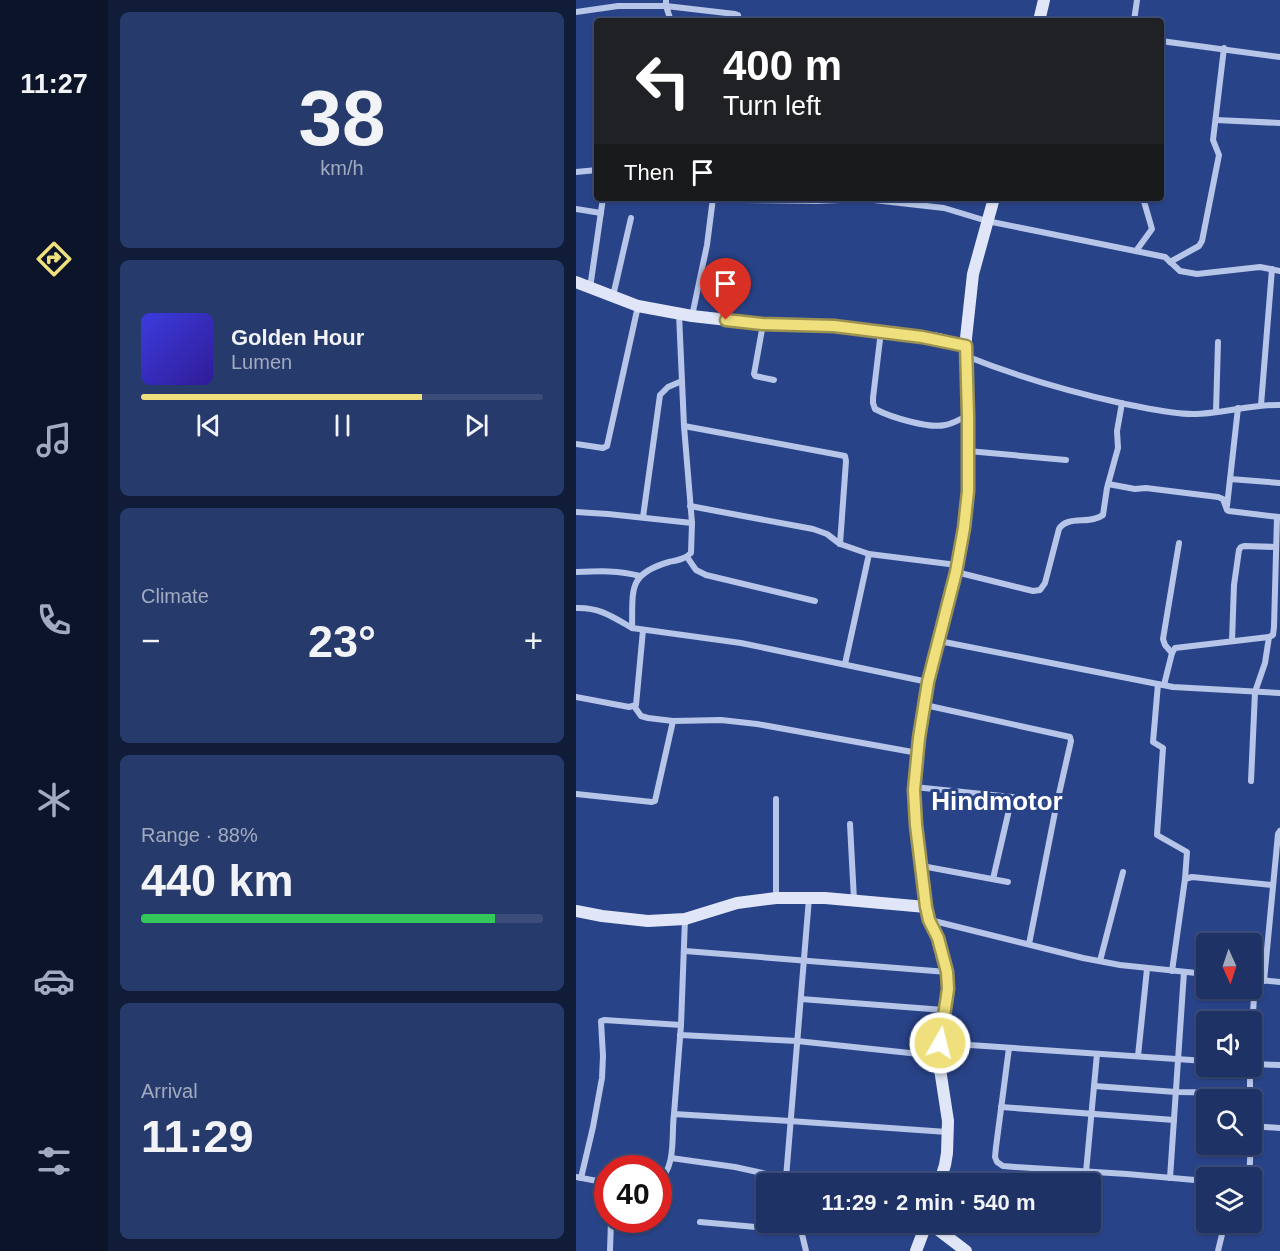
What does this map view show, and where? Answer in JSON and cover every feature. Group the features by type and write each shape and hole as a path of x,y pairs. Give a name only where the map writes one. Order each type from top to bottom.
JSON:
{"street":[{"path":"598,9 599,0"},
{"path":"1041,18 1044,0"},
{"path":"1134,18 1137,0"},
{"path":"666,3 670,18"},
{"path":"576,12 666,3 735,14 738,18"},
{"path":"1164,41 1280,57"},
{"path":"1170,262 1201,243 1219,154 1213,140 1224,48"},
{"path":"1216,120 1280,123"},
{"path":"576,172 594,170"},
{"path":"590,289 603,201"},
{"path":"692,316 707,245 713,201"},
{"path":"883,201 944,208 987,221 1165,257 1180,271 1197,274 1257,267 1280,271"},
{"path":"942,1173 948,1121 939,1049 948,989 947,972 938,938 929,920 926,907 914,787 928,682 957,568 966,509 968,416 966,351 973,274 993,201"},
{"path":"1136,251 1152,229 1144,201"},
{"path":"576,209 601,213"},
{"path":"613,297 631,218"},
{"path":"1261,405 1272,269"},
{"path":"576,282 638,306 679,314 762,324 834,326 939,339 1002,370 1088,396 1163,412 1192,414 1261,405 1280,405"},
{"path":"576,444 603,448 607,446 638,306"},
{"path":"632,628 634,590 640,576 654,567 687,557 692,550 679,314"},
{"path":"762,324 754,374 774,380"},
{"path":"881,331 873,398 875,409 915,423 929,425 946,425 968,416"},
{"path":"1216,412 1218,342"},
{"path":"643,517 660,395 668,387 682,381"},
{"path":"690,506 813,529 826,534 840,544 869,554 957,568 1033,591 1040,590 1045,582 1061,525 1065,522 1097,519 1103,515 1108,484 1118,448 1117,431 1122,403"},
{"path":"1227,510 1238,408"},
{"path":"684,426 845,456 840,544"},
{"path":"968,451 1066,460"},
{"path":"1230,478 1280,483"},
{"path":"1108,484 1218,497 1223,500 1227,510 1232,512 1278,517 1274,631 1271,637 1175,648 1161,685 1153,742 1163,748 1157,835 1187,852 1172,971"},
{"path":"576,512 692,523"},
{"path":"1172,653 1163,639 1179,543"},
{"path":"1232,641 1234,585 1239,550 1244,546 1276,546"},
{"path":"845,664 869,554"},
{"path":"687,557 696,570 706,575 815,601"},
{"path":"576,572 613,571 640,576"},
{"path":"576,608 597,609 632,628 741,643 928,682"},
{"path":"634,706 637,702 643,630"},
{"path":"1251,781 1255,692 1265,663 1269,637"},
{"path":"939,641 1161,685 1192,689 1280,693"},
{"path":"576,697 634,706"},
{"path":"925,705 1070,737 1029,944"},
{"path":"634,706 643,717 673,721 721,720 757,724 918,753"},
{"path":"576,794 655,801 673,721"},
{"path":"914,787 1012,797 1056,807"},
{"path":"993,879 1012,797"},
{"path":"776,799 776,898"},
{"path":"850,824 854,900"},
{"path":"1280,831 1264,981 1280,982"},
{"path":"921,866 1008,882"},
{"path":"1100,961 1123,872"},
{"path":"1185,879 1192,877 1273,885"},
{"path":"576,910 602,916 648,921 685,919 737,903 776,898 825,897 926,907"},
{"path":"786,1173 809,898"},
{"path":"671,1155 681,1025 685,919"},
{"path":"929,920 1100,961 1147,969 1196,973"},
{"path":"685,951 947,972"},
{"path":"1138,1056 1147,969"},
{"path":"1170,1178 1184,972"},
{"path":"801,999 945,1010"},
{"path":"594,1181 579,1178 593,1127 602,1078 601,1021 681,1025"},
{"path":"680,1035 939,1049 1009,1048 1196,1060"},
{"path":"1009,1048 996,1147 997,1162 1003,1166 1196,1180"},
{"path":"1086,1172 1097,1054"},
{"path":"1262,1065 1280,1065"},
{"path":"1094,1086 1196,1093"},
{"path":"1001,1107 1174,1120"},
{"path":"674,1114 948,1132"},
{"path":"1262,1127 1280,1128"},
{"path":"672,1158 763,1173"},
{"path":"700,1222 756,1227"},
{"path":"610,1251 611,1233"},
{"path":"802,1233 806,1251"},
{"path":"916,1251 923,1233"},
{"path":"942,1233 966,1251"},
{"path":"1218,1251 1222,1233"}],"district":[{"name":"Hindmotor","path":"997,801"}],"route":[{"path":"726,320 762,324 834,326 939,339 966,346 968,491 964,528 956,572 928,682 914,790 924,896 929,920 938,938 947,972 948,989 940,1043"}]}
